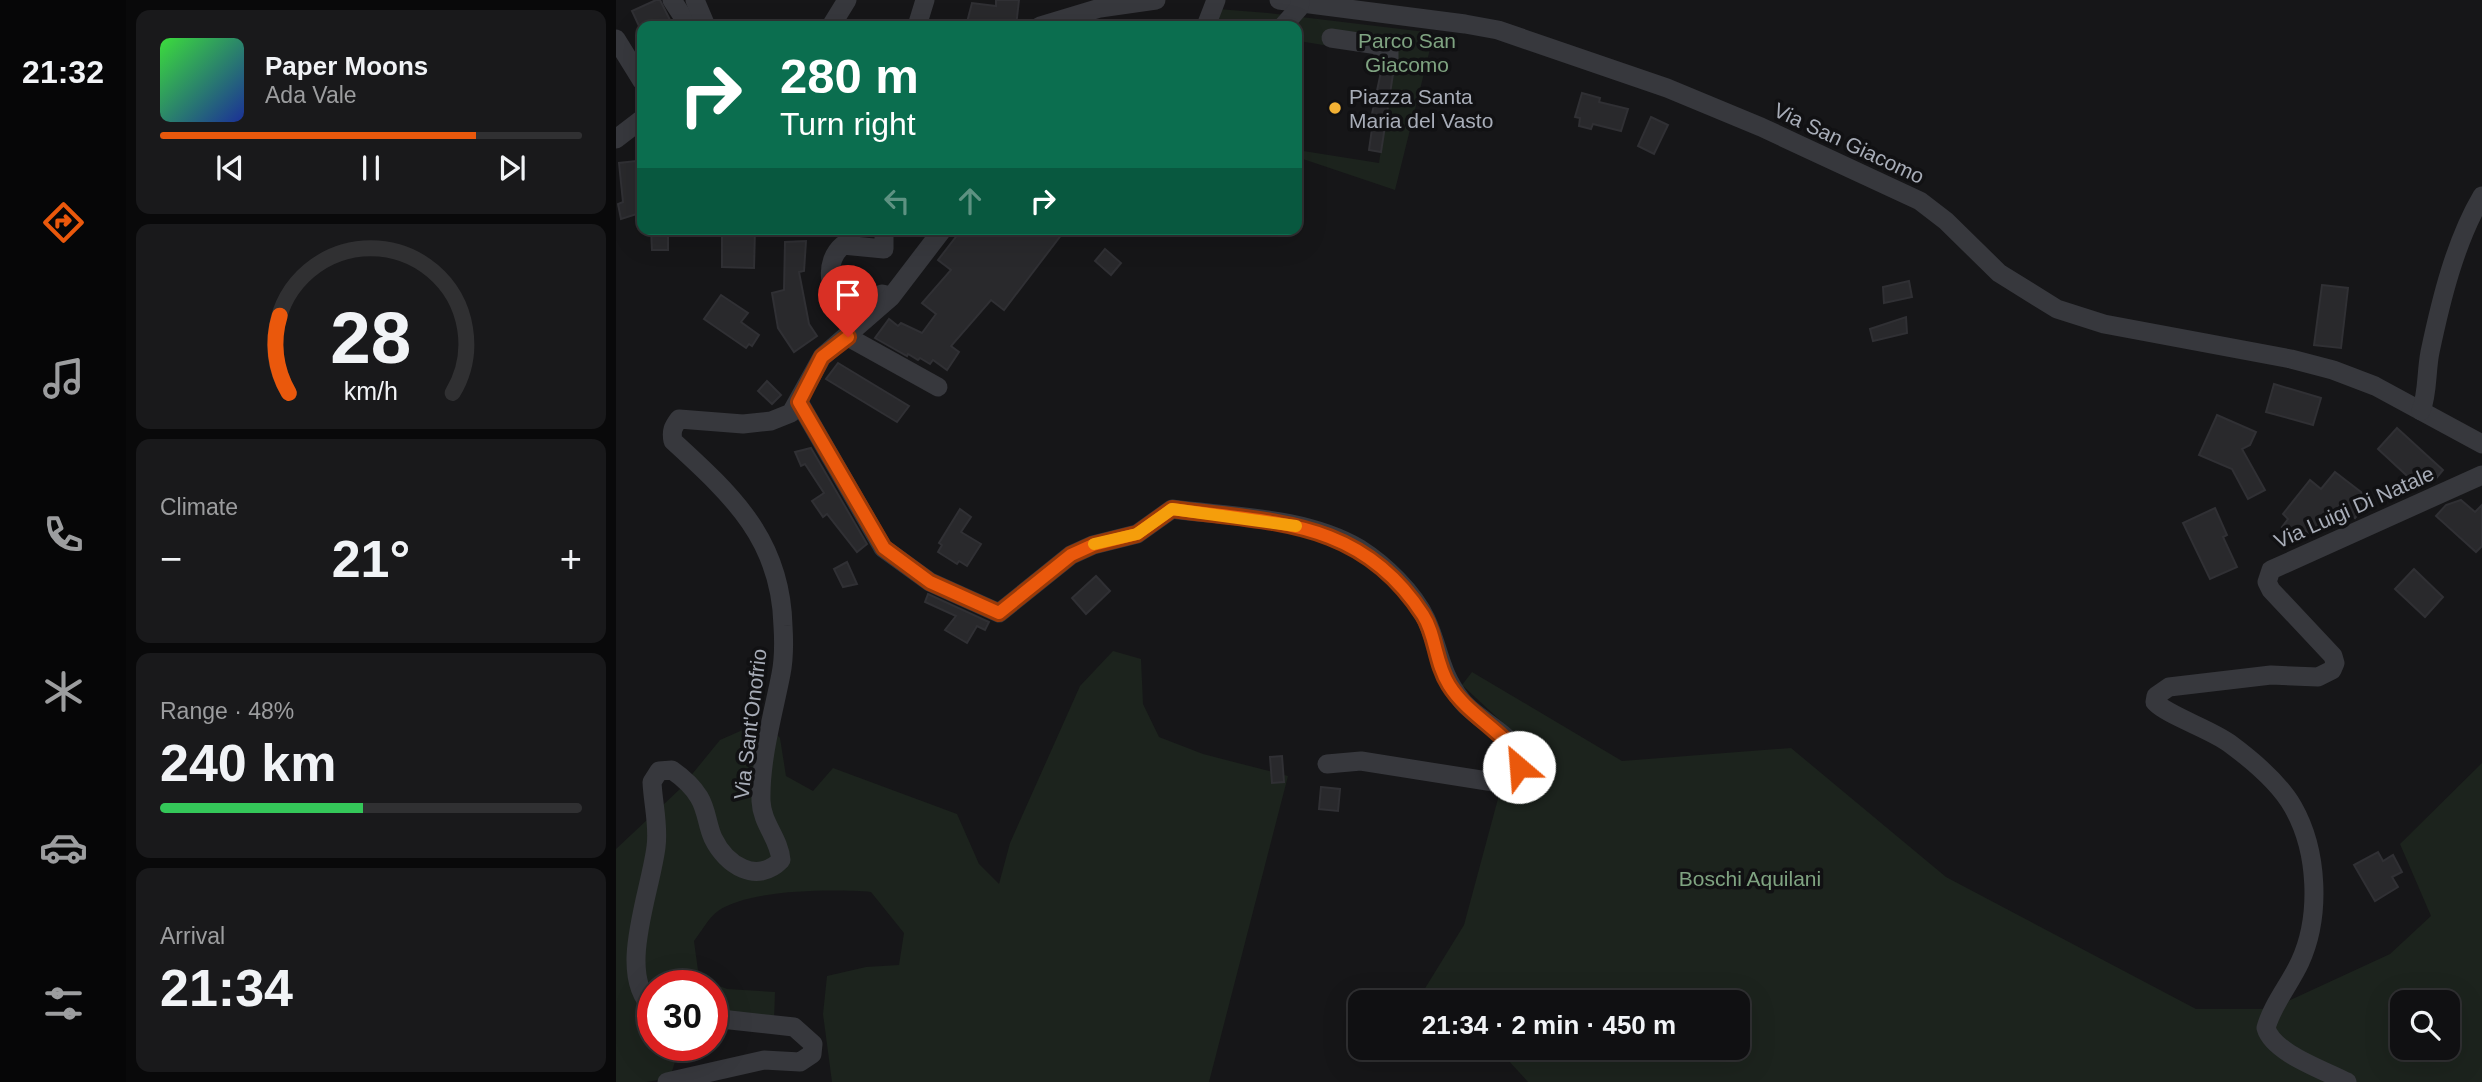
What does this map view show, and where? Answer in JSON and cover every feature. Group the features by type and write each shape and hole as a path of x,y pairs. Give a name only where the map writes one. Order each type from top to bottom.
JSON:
{"street":[{"path":"672,0 687,21"},
{"path":"695,0 704,21"},
{"path":"834,21 847,0"},
{"path":"919,21 925,0"},
{"path":"1072,21 1096,17 1150,0"},
{"path":"1208,21 1216,0"},
{"name":"Via San Giacomo","path":"1279,0 1498,30 1667,88 1761,127 1920,201 1999,273 2057,309 2104,324 2291,359 2333,370 2375,386 2482,444"},
{"path":"1287,21 1299,8 1300,2"},
{"path":"1361,42 1365,10"},
{"path":"1331,38 1378,45 1389,51 1389,63"},
{"path":"616,39 637,73"},
{"path":"616,139 637,123"},
{"path":"2421,411 2437,321 2464,236 2482,196"},
{"path":"884,235 884,249 843,246 835,253 830,266 834,291 840,302 849,308 882,294 891,297"},
{"name":"Via Sant'Onofrio","path":"637,994 624,973 622,950 656,848 657,827 652,782 659,771 673,770 699,796 715,841 724,855 736,866 749,872 763,871 773,868 781,860 780,845 763,817 761,799 782,671 783,599 777,573 764,542 740,506 673,441 671,433 679,419 743,424 771,421 791,413 822,357 891,297 938,235"},
{"path":"848,337 938,387"},
{"path":"799,402 884,548 930,582 987,610 999,613 1071,555 1093,545 1137,534 1172,509 1300,526 1360,549 1384,568 1408,593 1425,618 1448,684 1465,705 1510,743 1520,757 1519,767 1512,778 1500,783 1361,761 1327,764"},
{"name":"Via Luigi Di Natale","path":"2347,1082 2285,1050 2268,1037 2266,1028 2311,935 2315,905 2310,861 2294,807 2282,790 2228,742 2198,724 2165,711 2155,702 2156,696 2169,687 2271,675 2326,675 2335,663 2333,656 2271,590 2267,576 2270,570 2482,475"},
{"path":"667,1082 764,1060 800,1062 808,1059 814,1048 808,1037 794,1027 728,1020"}],"green space":[{"name":"Parco San Giacomo","path":"1218,9 1434,33 1395,190 1302,159 1302,151 1379,163 1393,69 1383,55 1302,42 1302,21 1214,21"},
{"path":"1113,651 1141,659 1143,704 1159,737 1203,754 1288,776 1209,1082 832,1082 823,1014 827,976 866,967 899,965 904,933 871,892 836,891 792,892 750,898 732,904 718,911 694,941 698,970 637,970 637,1061 675,1061 670,1078 647,1082 616,1082 616,849 680,789 720,740 763,721 780,738 786,776 813,791 833,768 957,814 979,864 999,884 1010,843 1080,686"},
{"name":"Boschi Aquilani","path":"1472,672 1622,761 1791,748 1946,877 2196,1009 2271,1009 2390,954 2431,916 2400,844 2482,763 2482,1082 1528,1082 1508,1060 1750,1060 1750,990 1424,990 1464,925 1499,795 1525,777 1531,749 1462,685"},
{"path":"728,989 775,992 774,1022 728,1021"}],"building":[{"path":"660,0 670,20 637,22 632,11"},
{"path":"996,0 1019,0 1017,21 967,21 972,3 996,6"},
{"path":"1381,72 1393,74 1381,152 1369,150 1372,114"},
{"path":"1582,93 1600,98 1599,102 1628,109 1621,131 1593,124 1591,129 1579,126 1580,118 1575,117"},
{"path":"1651,117 1668,125 1654,154 1638,146"},
{"path":"636,161 637,174 637,214 621,219 618,204 623,202 619,163"},
{"path":"651,235 668,235 668,250 652,250"},
{"path":"722,235 755,235 754,268 722,267"},
{"path":"957,235 1061,235 1004,310 991,300 951,346 959,352 947,370 933,360 930,364 920,358 918,360 908,354 907,356 875,338 889,319 898,326 901,323 922,333 936,314 922,303 951,270 938,260"},
{"path":"806,241 804,271 799,272 809,324 817,336 794,352 778,328 772,293 784,290 785,242"},
{"path":"1105,249 1121,263 1111,275 1095,261"},
{"path":"1909,281 1912,297 1884,303 1883,287"},
{"path":"2322,285 2348,288 2341,348 2314,345"},
{"path":"721,295 748,313 741,322 759,335 752,346 749,344 746,348 704,319"},
{"path":"1906,317 1907,333 1873,341 1870,329"},
{"path":"838,363 909,406 897,422 826,379"},
{"path":"767,381 781,395 772,404 758,391"},
{"path":"2274,384 2321,398 2313,425 2266,412"},
{"path":"2217,415 2256,432 2250,445 2242,449 2265,490 2248,499 2232,469 2199,455"},
{"path":"2397,428 2443,470 2433,482 2427,476 2418,486 2378,449"},
{"path":"811,448 867,544 857,552 827,514 823,517 812,501 824,493 805,464 801,466 795,452"},
{"path":"2335,472 2370,499 2355,518 2346,511 2333,527 2325,521 2313,536 2303,529 2296,538 2282,527 2288,519 2283,514 2310,480 2321,489"},
{"path":"2461,500 2475,512 2482,505 2482,546 2476,552 2436,516 2446,505"},
{"path":"2215,508 2227,535 2223,537 2237,567 2210,579 2183,523"},
{"path":"960,509 971,517 961,532 981,544 967,566 959,561 957,564 938,552 942,545 939,543"},
{"path":"847,562 857,584 843,587 834,569"},
{"path":"2414,569 2443,597 2425,617 2395,589"},
{"path":"1096,576 1110,591 1086,614 1072,598"},
{"path":"928,594 989,622 985,630 977,626 967,643 945,630 956,616 925,602"},
{"path":"1282,756 1284,782 1272,783 1270,757"},
{"path":"1321,787 1340,789 1338,811 1319,809"},
{"path":"2378,852 2383,861 2393,855 2402,872 2392,877 2398,887 2375,901 2354,865"}],"slow traffic":[{"path":"1094,544 1137,534 1172,509 1296,526"}],"place":[{"name":"Piazza Santa Maria del Vasto","path":"1335,108"}],"route":[{"path":"848,337 822,357 799,402 884,548 930,582 987,610 999,613 1071,555 1093,545 1137,534 1172,509 1300,526 1360,549 1384,568 1408,593 1425,618 1448,684 1465,705 1510,743 1520,757 1519,767"}]}
